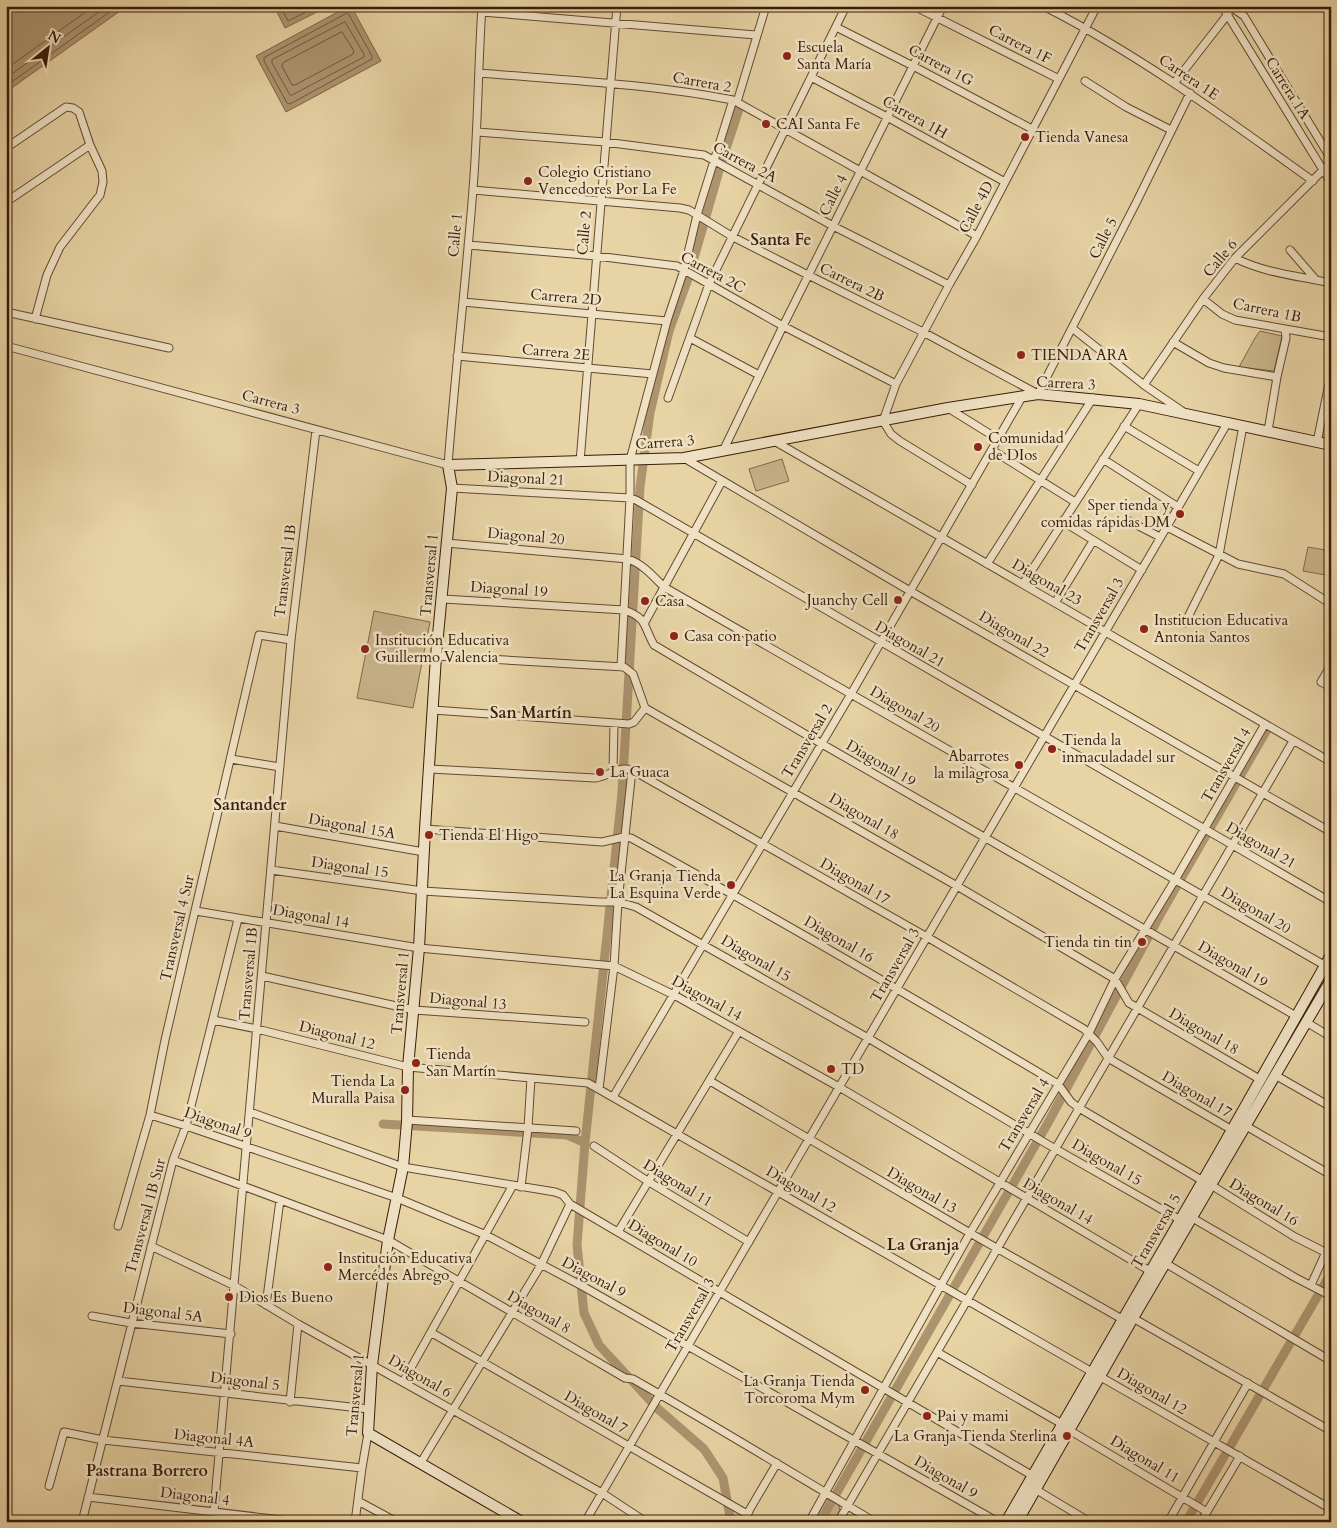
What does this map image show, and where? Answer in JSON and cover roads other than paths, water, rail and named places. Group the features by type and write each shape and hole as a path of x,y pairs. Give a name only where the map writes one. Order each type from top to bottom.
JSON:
{"street":[{"name":"Calle 2","path":"580,462 617,6"},
{"path":"623,667 625,611 631,560 632,460 667,321 685,270 715,160 737,102 766,6"},
{"path":"668,398 709,284 846,6"},
{"name":"Carrera 1F","path":"914,6 1059,79"},
{"name":"Calle 4","path":"723,451 782,326 943,6"},
{"name":"Carrera 1E","path":"1043,6 1086,28 1175,82 1313,181"},
{"name":"Calle 4D","path":"883,421 896,384 1097,6"},
{"name":"Carrera 1A","path":"1222,6 1234,9 1244,16 1331,160"},
{"name":"Carrera 1A","path":"1222,6 1226,16 1331,183"},
{"path":"482,9 756,35"},
{"name":"Calle 1","path":"448,465 473,190 482,9"},
{"path":"1175,82 1226,16 1234,9"},
{"name":"Carrera 1G","path":"836,27 1032,130"},
{"name":"Carrera 2","path":"479,73 696,93 737,102 976,236"},
{"name":"Carrera 1H","path":"811,77 1005,182"},
{"path":"1085,81 1126,107 1171,130"},
{"name":"Calle 5","path":"1038,394 1190,93"},
{"path":"6,148 66,107 73,108 79,112 90,145 102,171 100,195 60,247 47,275 35,319"},
{"name":"Carrera 2A","path":"477,132 605,142 704,155 833,226 948,285"},
{"path":"6,202 90,145"},
{"name":"Calle 6","path":"1144,384 1203,299 1235,258 1313,181 1331,160"},
{"name":"Carrera 2B","path":"473,190 680,208 699,216 733,237 808,276 924,332 1038,394"},
{"name":"Carrera 2C","path":"468,244 668,264 685,270 782,326 896,384"},
{"path":"1290,250 1317,280"},
{"path":"1235,258 1262,268 1331,283"},
{"name":"Carrera 1B","path":"1203,299 1222,314 1235,320 1331,337"},
{"name":"Carrera 2D","path":"463,302 667,321"},
{"path":"6,312 170,348"},
{"path":"1072,328 1185,413"},
{"path":"1268,431 1286,338 1285,329"},
{"path":"690,338 759,375"},
{"path":"1172,342 1209,363 1224,368 1277,377"},
{"name":"Carrera 3","path":"6,346 448,465 684,458 948,408 1038,394 1094,398 1138,404 1331,445"},
{"name":"Carrera 2E","path":"457,356 653,374"},
{"path":"1317,442 1330,378"},
{"name":"Transversal 2","path":"613,1097 822,744 1022,397"},
{"path":"987,564 1094,398"},
{"path":"1023,584 1138,404"},
{"path":"948,408 998,439"},
{"path":"883,421 891,434 900,441 972,485"},
{"name":"Transversal 3","path":"585,1522 1228,422"},
{"path":"1124,426 1199,471"},
{"path":"1184,623 1219,555 1243,426"},
{"name":"Transversal 1B","path":"213,1522 291,640 316,430"},
{"name":"Diagonal 23","path":"776,442 1331,762"},
{"path":"992,450 1075,502"},
{"name":"Diagonal 22","path":"684,458 910,591 1331,832"},
{"path":"1102,460 1178,507"},
{"name":"Transversal 1","path":"355,1522 368,1433 372,1364 388,1240 403,1167 407,1121 408,1067 423,891 424,829 430,769 436,656 443,599 446,542 452,488 448,465"},
{"path":"644,622 722,481"},
{"name":"Diagonal 21","path":"452,488 633,499 1331,902"},
{"path":"1127,520 1160,537"},
{"path":"1062,521 1142,570"},
{"path":"1167,527 1219,555 1248,567 1284,574 1331,604"},
{"path":"1055,603 1093,541"},
{"name":"Diagonal 20","path":"446,542 631,560 645,568 664,587 1328,967"},
{"name":"Diagonal 19","path":"443,599 625,611 636,615 644,622 654,645 822,744 1296,1016"},
{"name":"Transversal 4 Sur","path":"118,1226 150,1115 165,1040 259,635 291,640"},
{"path":"433,710 629,724 634,722 645,708 632,674 623,667 436,656"},
{"path":"1331,665 1321,682 1331,688"},
{"name":"Diagonal 18","path":"645,708 793,791 1117,981 1129,1003 1261,1080"},
{"path":"615,770 616,724"},
{"name":"Transversal 4","path":"808,1522 828,1495 971,1234 1033,1135 1090,1034 1117,981 1237,778 1265,724"},
{"path":"838,1522 845,1504 875,1452 936,1352 965,1298 997,1248 1294,740"},
{"path":"231,759 280,767"},
{"name":"Diagonal 17","path":"430,769 595,778 603,777 615,770 630,770 927,937 1090,1034 1108,1058 1232,1130"},
{"path":"597,1088 614,966 621,838 630,770"},
{"name":"Diagonal 15A","path":"275,826 424,852"},
{"path":"424,829 602,842 621,838"},
{"name":"Diagonal 16","path":"621,838 631,838 897,988 1060,1086 1071,1102 1079,1108 1295,1237 1328,1254"},
{"name":"Diagonal 15","path":"271,870 423,891 616,902 636,907 868,1038 1055,1148 1331,1296"},
{"name":"Diagonal 14","path":"196,911 419,948 614,966 674,995 839,1087 1150,1271"},
{"name":"Transversal 1B Sur","path":"82,1522 173,1160 186,1126 238,919"},
{"name":"Transversal 5","path":"1207,1183 1232,1130 1296,1016 1328,967 1331,955"},
{"name":"Diagonal 13","path":"262,976 414,1010 585,1022"},
{"name":"Transversal 5","path":"1017,1522 1095,1375 1122,1319 1150,1271 1246,1126 1331,980"},
{"name":"Diagonal 12","path":"213,1020 257,1028 408,1067 588,1083 1331,1509"},
{"path":"1306,1022 1331,1037"},
{"path":"618,1232 710,1081 738,1031"},
{"path":"1275,1075 1331,1107"},
{"path":"522,1186 531,1078"},
{"name":"Diagonal 13","path":"710,1081 988,1244 1122,1319"},
{"name":"Diagonal 10","path":"250,1112 403,1167 522,1186 563,1195 570,1204 578,1209 1033,1476"},
{"name":"Diagonal 9","path":"150,1115 397,1198 486,1235 584,1287 998,1522"},
{"path":"407,1121 576,1131"},
{"name":"Diagonal 17","path":"1246,1126 1331,1175"},
{"name":"Diagonal 11","path":"594,1146 649,1182 749,1242"},
{"name":"Diagonal 8","path":"173,1160 388,1240 629,1379 658,1398 777,1463 875,1522"},
{"path":"403,1382 513,1185"},
{"path":"266,1304 280,1200"},
{"path":"420,1464 541,1265 570,1204"},
{"name":"Transversal 5","path":"1095,1375 1133,1318 1165,1263 1186,1219"},
{"name":"Diagonal 6","path":"151,1246 235,1286 298,1324 602,1493 646,1522"},
{"path":"1314,1287 1328,1254"},
{"path":"1165,1263 1331,1361"},
{"name":"Diagonal 5A","path":"92,1316 131,1323 231,1334"},
{"path":"1133,1318 1331,1431"},
{"path":"290,1402 298,1324"},
{"name":"Diagonal 7","path":"432,1333 747,1514"},
{"name":"Diagonal 11","path":"936,1352 1066,1427 1207,1512"},
{"name":"Diagonal 5","path":"118,1382 369,1410"},
{"path":"1168,1522 1250,1384"},
{"name":"Transversal 5","path":"1006,1522 1033,1476 1066,1427"},
{"name":"Diagonal 4A","path":"49,1486 64,1432 103,1440 362,1468"},
{"path":"368,1433 522,1522"},
{"path":"1201,1522 1240,1456"},
{"path":"744,1522 777,1463"},
{"path":"1035,1489 1090,1522"},
{"name":"Diagonal 4","path":"88,1497 300,1522"},
{"path":"358,1501 397,1522"}],"water":[{"path":"6,6 127,6 6,92"},
{"path":"274,6 329,6 285,28"},
{"path":"351,6 381,61 286,112 256,56"}],"waterway":[{"path":"731,1522 723,1478 704,1449 657,1408 599,1345 584,1313 577,1245 585,1143 622,793 640,487 650,413 669,331 688,279 721,164 740,106"},
{"path":"820,1522 1049,1121 1160,915 1268,728"},
{"path":"383,1124 567,1135 585,1143"},
{"path":"1186,1522 1331,1273"}],"place":[{"name":"Escuela Santa María","path":"787,56"},
{"name":"CAI Santa Fe","path":"766,124"},
{"name":"Tienda Vanesa","path":"1025,137"},
{"name":"Colegio Cristiano Vencedores Por La Fe","path":"528,181"},
{"name":"TIENDA ARA","path":"1021,355"},
{"name":"Comunidad de DIos","path":"978,447"},
{"name":"Sper tienda y comidas rápidas DM","path":"1180,514"},
{"name":"Juanchy Cell","path":"898,600"},
{"name":"Casa","path":"645,601"},
{"name":"Institucion Educativa Antonia Santos","path":"1144,629"},
{"name":"Casa con patio","path":"674,636"},
{"name":"Institución Educativa Guillermo Valencia","path":"365,649"},
{"name":"Tienda la inmaculadadel sur","path":"1052,749"},
{"name":"Abarrotes la milagrosa","path":"1019,765"},
{"name":"La Guaca","path":"600,772"},
{"name":"Tienda El Higo","path":"429,835"},
{"name":"La Granja Tienda La Esquina Verde","path":"731,885"},
{"name":"Tienda tin tin","path":"1142,942"},
{"name":"Tienda San Martín","path":"416,1063"},
{"name":"TD","path":"831,1069"},
{"name":"Tienda La Muralla Paisa","path":"405,1090"},
{"name":"Institución Educativa Mercédes Abrego","path":"328,1267"},
{"name":"Dios Es Bueno","path":"229,1297"},
{"name":"La Granja Tienda Torcoroma Mym","path":"865,1390"},
{"name":"Pai y mami","path":"927,1416"},
{"name":"La Granja Tienda Sterlina","path":"1067,1436"}],"district":[{"name":"Santa Fe","path":"781,240"},
{"name":"San Martín","path":"531,713"},
{"name":"Santander","path":"250,805"},
{"name":"La Granja","path":"923,1245"},
{"name":"Pastrana Borrero","path":"147,1471"}]}
